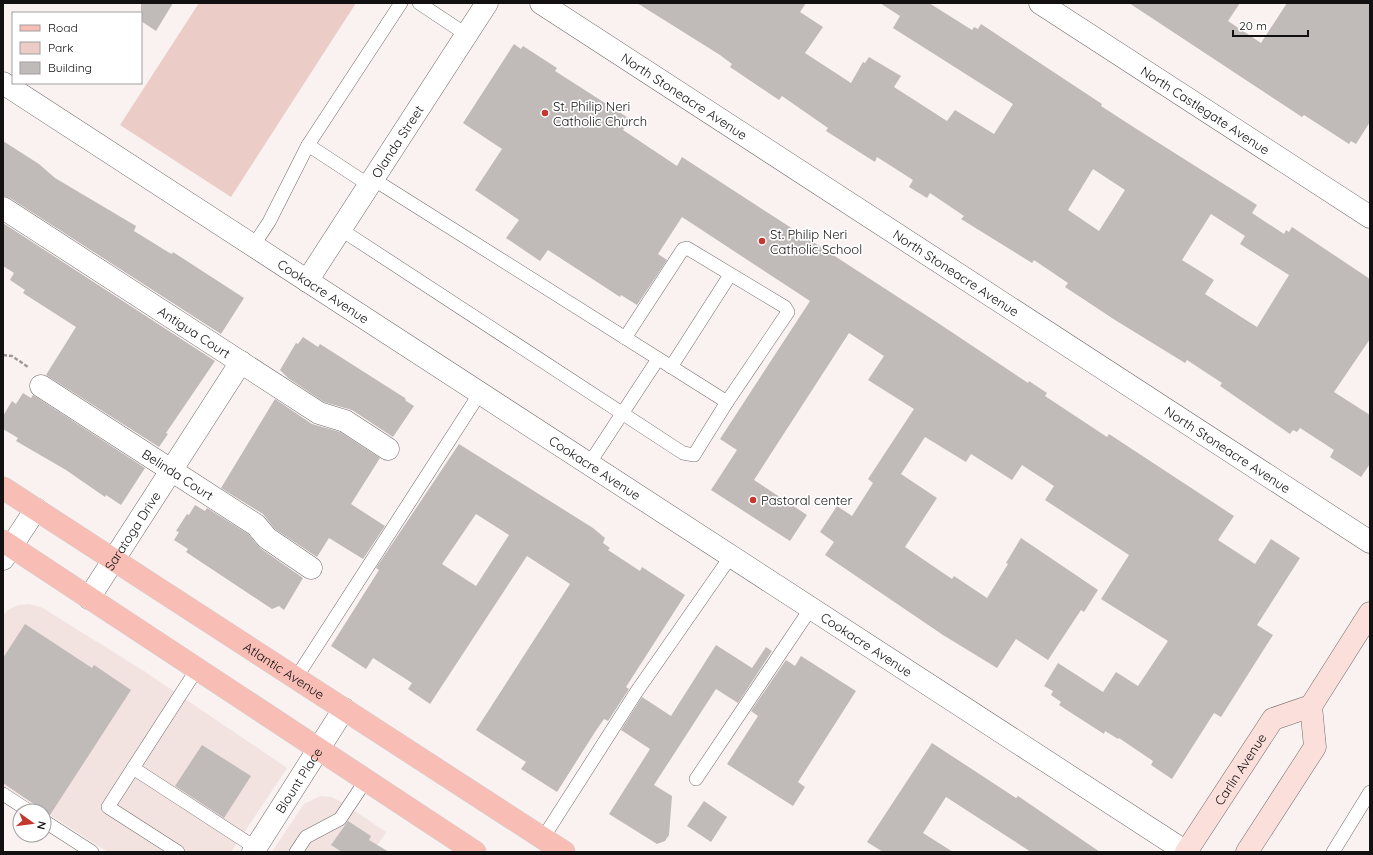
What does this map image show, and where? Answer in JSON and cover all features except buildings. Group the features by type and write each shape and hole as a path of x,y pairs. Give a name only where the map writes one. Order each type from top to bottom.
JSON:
{"main road":[{"name":"Atlantic Avenue","path":"3,488 564,852"},
{"path":"6,549 89,598 475,852"}],"street":[{"name":"Olanda Street","path":"307,281 487,3"},
{"name":"North Stoneacre Avenue","path":"542,3 1370,542"},
{"name":"North Castlegate Avenue","path":"1040,3 1370,217"},
{"name":"Cookacre Avenue","path":"3,83 1186,852"},
{"name":"Antigua Court","path":"3,208 319,413 345,421 388,449"},
{"name":"Saratoga Drive","path":"89,598 241,362"},
{"name":"Belinda Court","path":"41,386 256,525 267,538 311,568"},
{"path":"6,549 36,509"},
{"path":"1247,852 1315,747 1311,706 1370,613"},
{"name":"Carlin Avenue","path":"1186,852 1273,719 1311,706"},
{"name":"Blount Place","path":"255,850 344,709"}],"lane":[{"path":"253,246 269,222 308,145 401,3"},
{"path":"419,3 466,35"},
{"path":"308,145 371,182 727,402"},
{"path":"340,229 683,453 694,454 788,312 785,307 730,275 688,248 683,249 625,338"},
{"path":"672,367 730,275"},
{"path":"589,464 658,359"},
{"path":"296,678 480,393"},
{"path":"543,838 637,691 731,556"},
{"path":"696,779 811,608"},
{"path":"178,852 108,807 197,669"},
{"path":"133,768 255,850"},
{"path":"296,852 306,837 340,819 366,780"},
{"path":"1332,852 1370,792"},
{"path":"3,794 17,803"},
{"path":"52,826 92,852"}],"shaded area":[{"path":"29,604 41,607 144,671 287,768 231,852 108,852 52,816 52,803 31,803 3,785 3,616 8,610 18,605"},
{"path":"320,796 331,797 340,801 386,832 373,852 272,852 304,804"}],"green space":[{"path":"199,3 356,3 231,197 120,125"}],"place":[{"name":"St. Philip Neri Catholic Church","path":"545,113"},
{"name":"St. Philip Neri Catholic School","path":"762,241"},
{"name":"Pastoral center","path":"753,500"}]}
